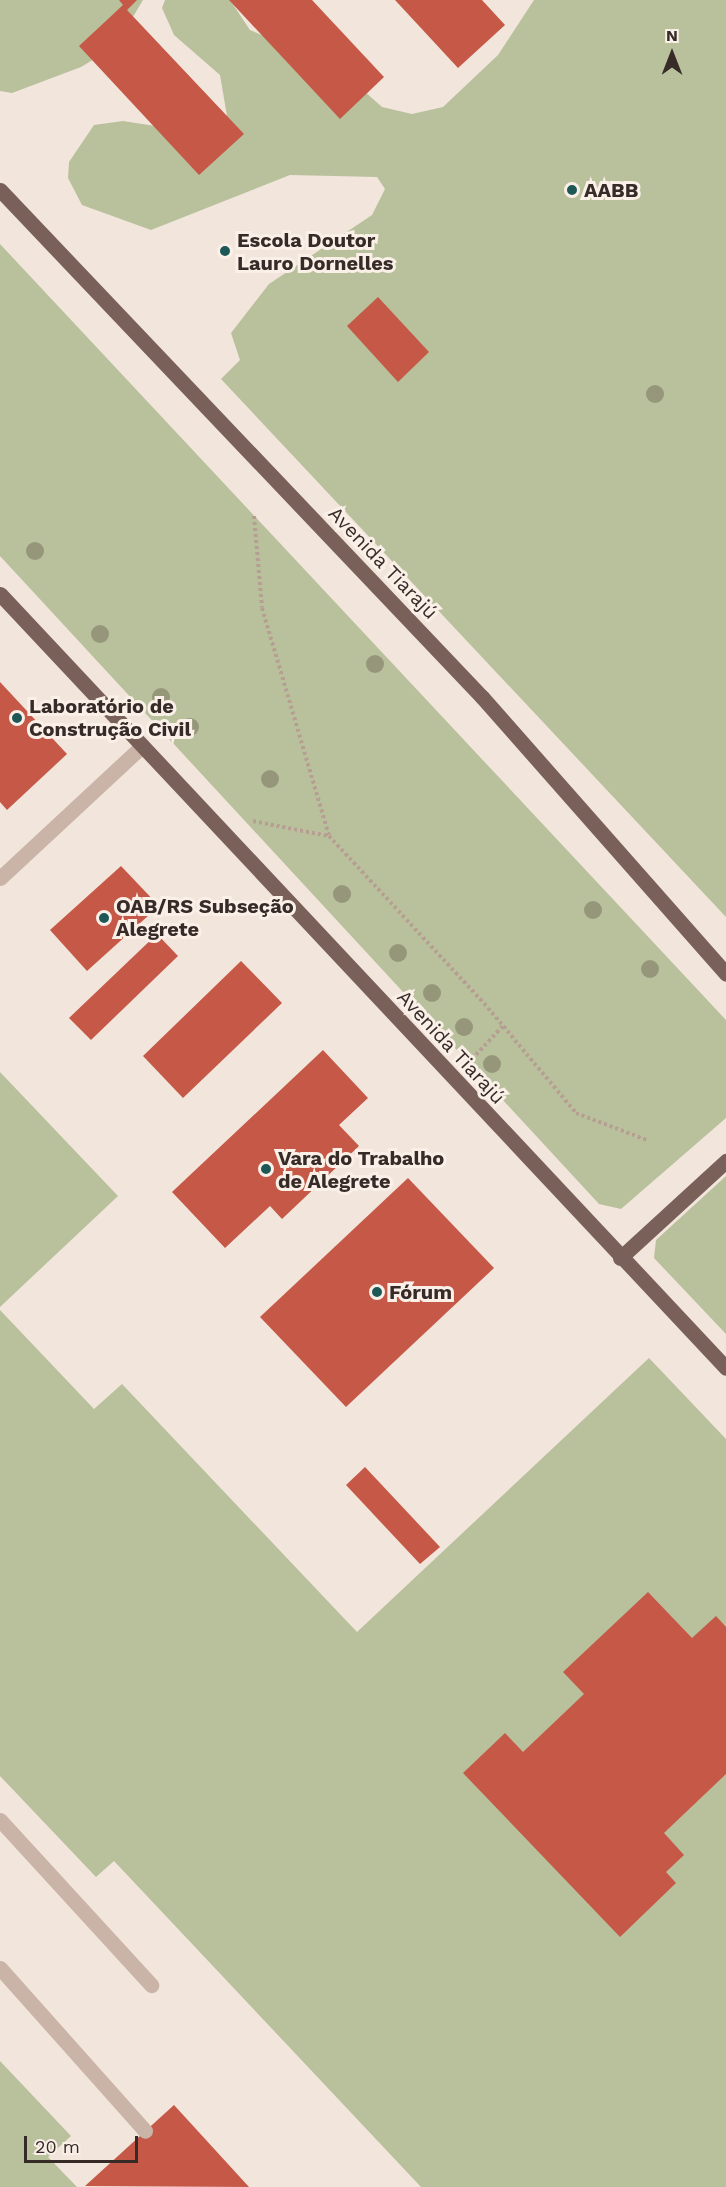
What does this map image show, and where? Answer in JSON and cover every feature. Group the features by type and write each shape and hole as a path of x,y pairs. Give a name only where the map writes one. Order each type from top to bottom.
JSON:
{"main road":[{"name":"Avenida Tiarajú","path":"0,190 482,697 726,974"},
{"name":"Avenida Tiarajú","path":"0,594 620,1258 726,1368"},
{"path":"620,1258 726,1161"}],"street":[{"path":"0,878 142,746"},
{"path":"0,1820 151,1985"},
{"path":"0,1968 145,2131"}],"path":[{"path":"254,516 262,608 329,836 504,1026 576,1113 649,1141"},
{"path":"243,819 329,836"},
{"path":"470,1061 504,1026"}],"green space":[{"path":"0,0 143,0 118,42 106,52 81,67 12,93 0,91"},
{"name":"AABB","path":"165,0 230,0 250,30 336,66 382,107 412,114 443,107 498,55 534,0 726,0 726,917 221,379 240,360 231,333 269,284 372,215 385,189 377,177 290,175 151,230 82,205 68,178 69,162 94,125 123,121 200,133 227,116 220,75 174,35 162,8"},
{"path":"0,244 726,1020 726,1118 621,1209 599,1204 0,556"},
{"path":"0,1072 118,1196 0,1307"},
{"path":"726,1176 726,1334 654,1258 656,1240"},
{"path":"0,1310 94,1409 122,1384 357,1632 649,1358 726,1439 726,2187 421,2187 114,1861 96,1877 0,1776"},
{"path":"0,2061 71,2136 48,2157 77,2187 0,2187"}],"building":[{"path":"119,0 137,0 127,10 244,134 199,175 79,46 123,5"},
{"path":"229,0 312,0 384,77 340,119"},
{"path":"395,0 482,0 505,25 458,68"},
{"path":"378,297 429,352 398,382 347,326"},
{"name":"Laboratório de Construção Civil","path":"0,682 67,754 7,810 0,802"},
{"name":"OAB/RS Subseção Alegrete","path":"121,866 159,906 87,971 50,930"},
{"path":"157,934 178,956 91,1040 69,1018"},
{"path":"241,961 282,1003 183,1098 143,1056"},
{"name":"Vara do Trabalho de Alegrete","path":"323,1050 368,1098 339,1125 359,1146 282,1219 270,1206 225,1248 172,1192"},
{"name":"Fórum","path":"408,1178 494,1268 346,1407 260,1317"},
{"path":"365,1467 440,1547 420,1564 346,1485"},
{"path":"648,1592 692,1638 716,1616 726,1627 726,1774 664,1833 684,1855 666,1872 676,1883 620,1937 463,1773 505,1733 523,1752 584,1694 563,1672"},
{"path":"174,2105 249,2187 85,2186"}],"place":[{"name":"AABB","path":"572,190"},
{"name":"Escola Doutor Lauro Dornelles","path":"225,251"},
{"name":"Laboratório de Construção Civil","path":"17,718"},
{"name":"OAB/RS Subseção Alegrete","path":"104,918"},
{"name":"Vara do Trabalho de Alegrete","path":"266,1169"},
{"name":"Fórum","path":"377,1292"}]}
